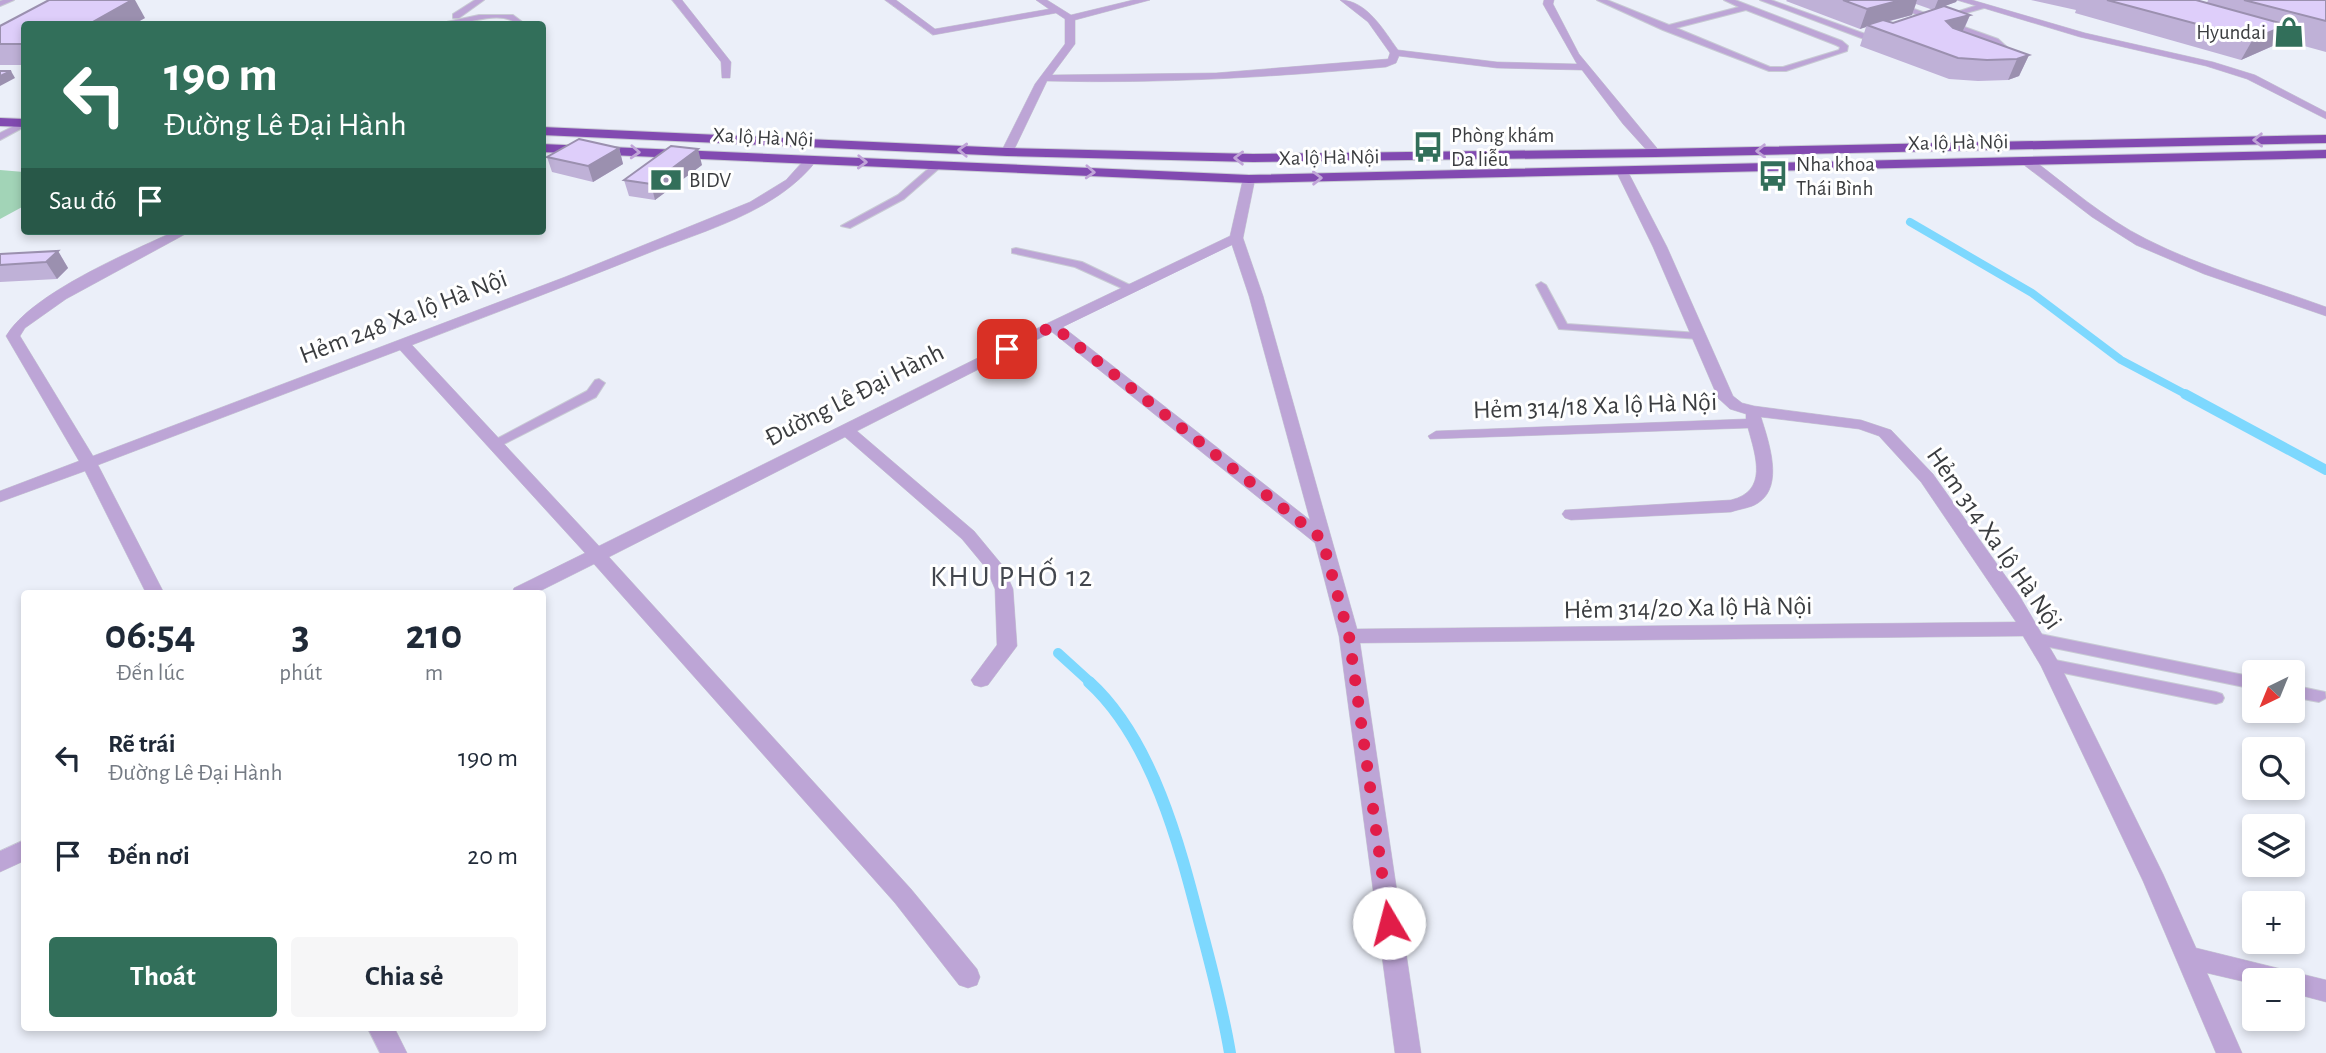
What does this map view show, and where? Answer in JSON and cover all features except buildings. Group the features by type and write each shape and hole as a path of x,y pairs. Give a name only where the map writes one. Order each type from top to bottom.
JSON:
{"highway":[{"path":"0,108 21,109"},
{"path":"0,122 21,124"},
{"name":"Xa lộ Hà Nội","path":"546,131 1007,152 1253,158 1655,153 2326,139"},
{"name":"Xa lộ Hà Nội","path":"547,153 569,149 1249,179 2326,154"}],"street":[{"path":"677,0 726,62 726,76"},
{"path":"890,0 933,32 1058,10"},
{"path":"1007,152 1040,84 1070,44 1070,18 1041,0"},
{"path":"1070,18 1145,0"},
{"path":"1345,0 1371,20 1395,53 1497,65 1586,67"},
{"path":"1549,0 1548,4 1575,55 1655,153"},
{"path":"1962,0 2250,77 2326,116"},
{"path":"1045,78 1119,81 1259,76 1386,64 1392,61 1395,53"},
{"name":"Hẻm 248 Xa lộ Hà Nội","path":"0,497 570,280 754,205 790,183 811,160"},
{"path":"2028,162 2097,214 2138,240 2167,254 2326,312"},
{"name":"Hẻm 314 Xa lộ Hà Nội","path":"1622,172 1660,247 1726,398 1754,417 1861,425 1885,433 1927,478 2012,600 2050,665 2155,881 2230,1053"},
{"path":"1249,179 1236,238 1267,336 1349,636 1408,1053"},
{"path":"153,590 89,463 13,336 13,331 19,322 71,289 177,235"},
{"name":"Đường Lê Đại Hành","path":"527,590 1053,326 1236,238"},
{"path":"1053,326 1322,539"},
{"path":"403,342 411,355 596,554 903,896 968,977"},
{"path":"1571,514 1731,506 1754,499 1761,491 1765,470 1754,417"},
{"name":"Hẻm 314/18 Xa lộ Hà Nội","path":"1436,436 1754,417"},
{"path":"846,429 968,535 994,566 1004,589 1007,646 981,680"},
{"name":"Hẻm 314/20 Xa lộ Hà Nội","path":"1349,636 2032,634"},
{"path":"0,862 21,852"},
{"path":"2188,957 2242,970"},
{"path":"2305,985 2326,991"},
{"path":"382,1031 394,1053"}],"lane":[{"path":"0,4 10,0"},
{"path":"448,21 480,0"},
{"path":"1601,0 1769,69 1783,69 1843,51 1844,46 1839,43 1728,0"},
{"path":"1666,28 1768,0 1867,37 1878,38 1894,33"},
{"path":"1882,0 2003,45 2021,67"},
{"path":"1916,26 1981,6"},
{"path":"457,21 478,16 513,17 517,21"},
{"path":"0,137 21,126"},
{"path":"846,226 901,197 938,165"},
{"path":"1016,251 1078,264 1130,288"},
{"path":"1541,285 1563,327 1699,336"},
{"path":"493,444 592,394 599,383"},
{"path":"2032,634 2242,680"},
{"path":"2050,665 2216,698"},
{"path":"2305,693 2319,696"}],"green space":[{"path":"0,170 21,172 21,208 0,219"}],"waterway":[{"path":"1910,222 2032,293 2121,360 2189,396"},
{"path":"2185,394 2326,470"},
{"path":"1058,653 1091,683"},
{"path":"1089,682 1131,734 1161,796 1193,897 1230,1053"}],"place":[{"name":"Hyundai","path":"2289,32"},
{"name":"Phòng khám Da liễu","path":"1428,147"},
{"name":"Nha khoa Thái Bình","path":"1773,176"},
{"name":"BIDV","path":"666,180"}],"district":[{"name":"KHU PHỐ 12","path":"1012,576"}],"route":[{"path":"1007,349 1053,326 1322,539 1349,636 1389,923"}]}
